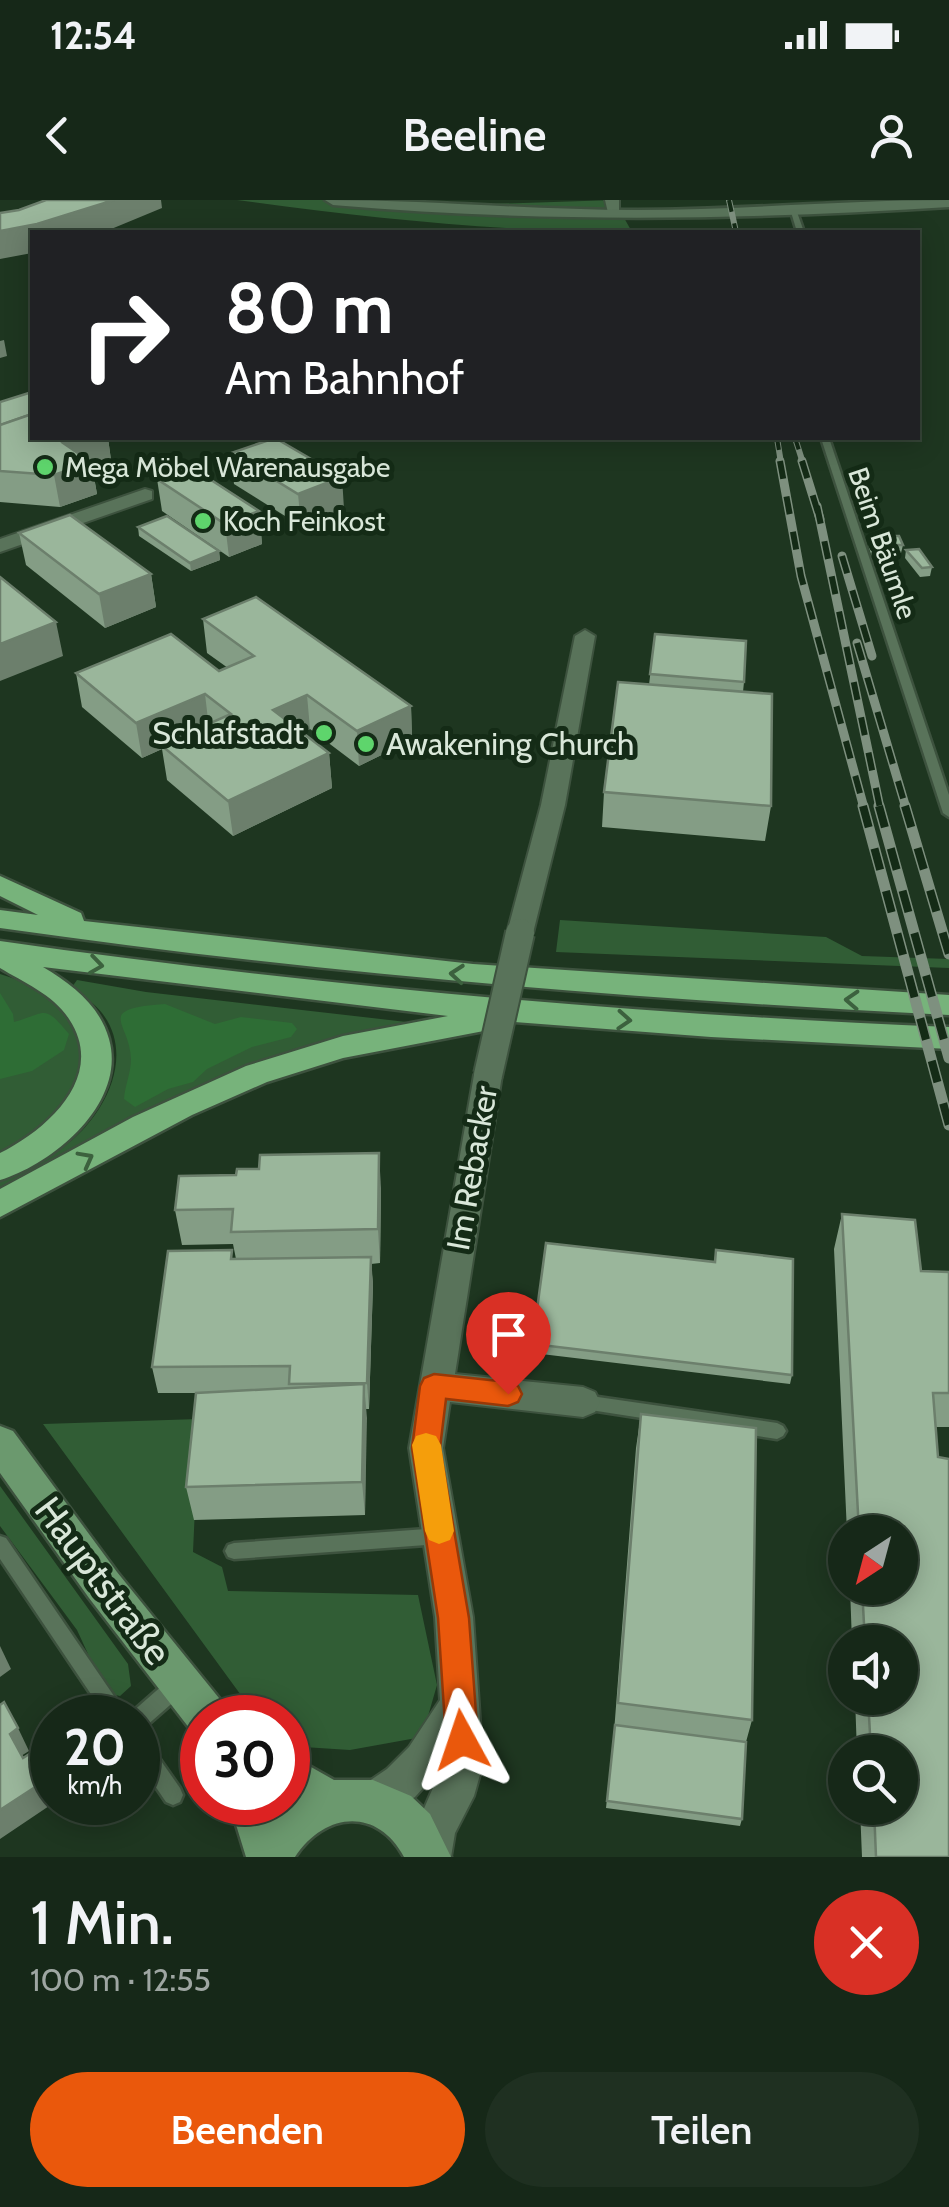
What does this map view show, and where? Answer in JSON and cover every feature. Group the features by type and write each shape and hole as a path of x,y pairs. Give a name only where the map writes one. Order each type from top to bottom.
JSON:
{"highway":[{"path":"0,885 101,934"},
{"path":"0,919 422,972 949,1005"},
{"path":"0,953 221,982 526,1014 949,1038"},
{"path":"0,953 73,1004 92,1031 96,1052 96,1072 79,1109 42,1146 0,1168"},
{"path":"0,1204 215,1091 292,1061 353,1043 526,1014"}],"main road":[{"name":"Hauptstraße","path":"0,1443 189,1695"},
{"path":"310,1790 329,1802"},
{"path":"268,1857 293,1822 329,1802 359,1798 402,1816 414,1828 430,1857"},
{"path":"258,1825 268,1857"}],"street":[{"path":"333,200 433,209 949,202"},
{"path":"0,546 145,495"},
{"name":"Im Rebacker","path":"430,1857 436,1827 454,1796 463,1764 454,1618 426,1448 488,1076 553,805 585,636"},
{"path":"434,1386 583,1402"},
{"path":"373,1802 398,1788 420,1768 458,1706"}],"lane":[{"path":"790,206 800,230"},
{"name":"Beim Bäumle","path":"826,440 949,813"},
{"path":"583,1402 777,1431"},
{"path":"234,1551 440,1536"},
{"path":"0,1544 103,1695"},
{"path":"160,1701 180,1684"},
{"path":"160,1775 173,1794"}],"green space":[{"path":"237,200 389,200 458,205 614,200 631,230 533,230 335,213"},
{"path":"560,920 826,937 862,956 949,959 949,968 556,952"},
{"path":"0,974 54,1000 70,1018 79,1038 81,1059 76,1082 41,1131 0,1155"},
{"path":"77,980 146,992 424,1024 326,1041 243,1068 0,1192 0,1182 47,1158 77,1136 110,1087 116,1049 112,1031 99,1009 72,987"},
{"path":"0,993 14,1022 49,1014 69,1034 64,1050 32,1071 0,1079"},
{"path":"165,1004 215,1024 241,1017 292,1023 297,1029 291,1037 252,1047 207,1069 193,1082 168,1089 135,1107 124,1099 131,1059 122,1014 143,1006"},
{"path":"199,1419 193,1552 222,1567 228,1591 418,1595 437,1685 422,1737 350,1750 310,1747 310,1695 241,1695 43,1424"},
{"path":"0,1486 128,1664 131,1686 121,1695 106,1693 77,1630 0,1526"}],"building":[{"path":"46,200 114,200 0,231 0,213"},
{"path":"30,393 30,415 0,425 0,402"},
{"path":"30,415 30,440 73,440 63,443 91,462 54,475 0,471 0,425"},
{"path":"278,440 342,477 298,494 231,453"},
{"path":"191,467 259,511 225,524 157,479"},
{"path":"70,515 151,574 99,594 19,533"},
{"path":"167,516 219,551 190,563 138,527"},
{"path":"869,536 899,536 903,545 873,548"},
{"path":"919,549 932,567 922,568 906,550"},
{"path":"0,577 56,622 0,644"},
{"path":"256,597 411,706 357,731 307,695 273,710 329,753 228,801 161,745 231,714 205,694 136,723 76,673 171,634 219,671 254,656 203,619"},
{"path":"655,634 746,641 744,682 650,674"},
{"path":"618,682 772,694 771,806 604,792"},
{"path":"379,1153 378,1229 231,1232 233,1209 175,1210 179,1176 236,1175 237,1169 259,1169 260,1155"},
{"path":"842,1214 915,1220 921,1271 949,1272 949,1393 933,1393 938,1457 949,1459 949,1857 876,1857 875,1825 918,1825 918,1735 870,1735 869,1715 918,1715 918,1625 864,1625 863,1605 918,1605 918,1515 858,1515"},
{"path":"546,1243 715,1262 716,1250 793,1259 792,1375 491,1339 495,1313 536,1317"},
{"path":"232,1250 231,1259 371,1257 367,1383 289,1384 290,1366 152,1367 168,1251"},
{"path":"364,1384 362,1482 186,1487 196,1393"},
{"path":"641,1414 756,1428 752,1720 618,1703"},
{"path":"4,1702 18,1728 10,1734 23,1758 30,1754 30,1790 0,1810 0,1705"},
{"path":"615,1725 746,1742 742,1819 607,1801"}],"railway":[{"path":"729,200 736,230"},
{"path":"777,440 781,463"},
{"path":"796,440 803,463"},
{"path":"780,461 801,576 864,808"},
{"path":"802,461 819,516"},
{"path":"817,506 819,516"},
{"path":"819,516 880,808"},
{"path":"842,556 872,656"},
{"path":"857,643 906,808"},
{"path":"863,806 949,1125"},
{"path":"879,806 949,1058"},
{"path":"905,806 949,954"}],"slow traffic":[{"path":"426,1445 439,1531"}],"place":[{"name":"Mega Möbel Warenausgabe","path":"45,467"},
{"name":"Koch Feinkost","path":"203,521"},
{"name":"Schlafstadt","path":"324,733"},
{"name":"Awakening Church","path":"366,744"}],"route":[{"path":"462,1740 454,1618 426,1448 434,1386 508,1394"}]}
